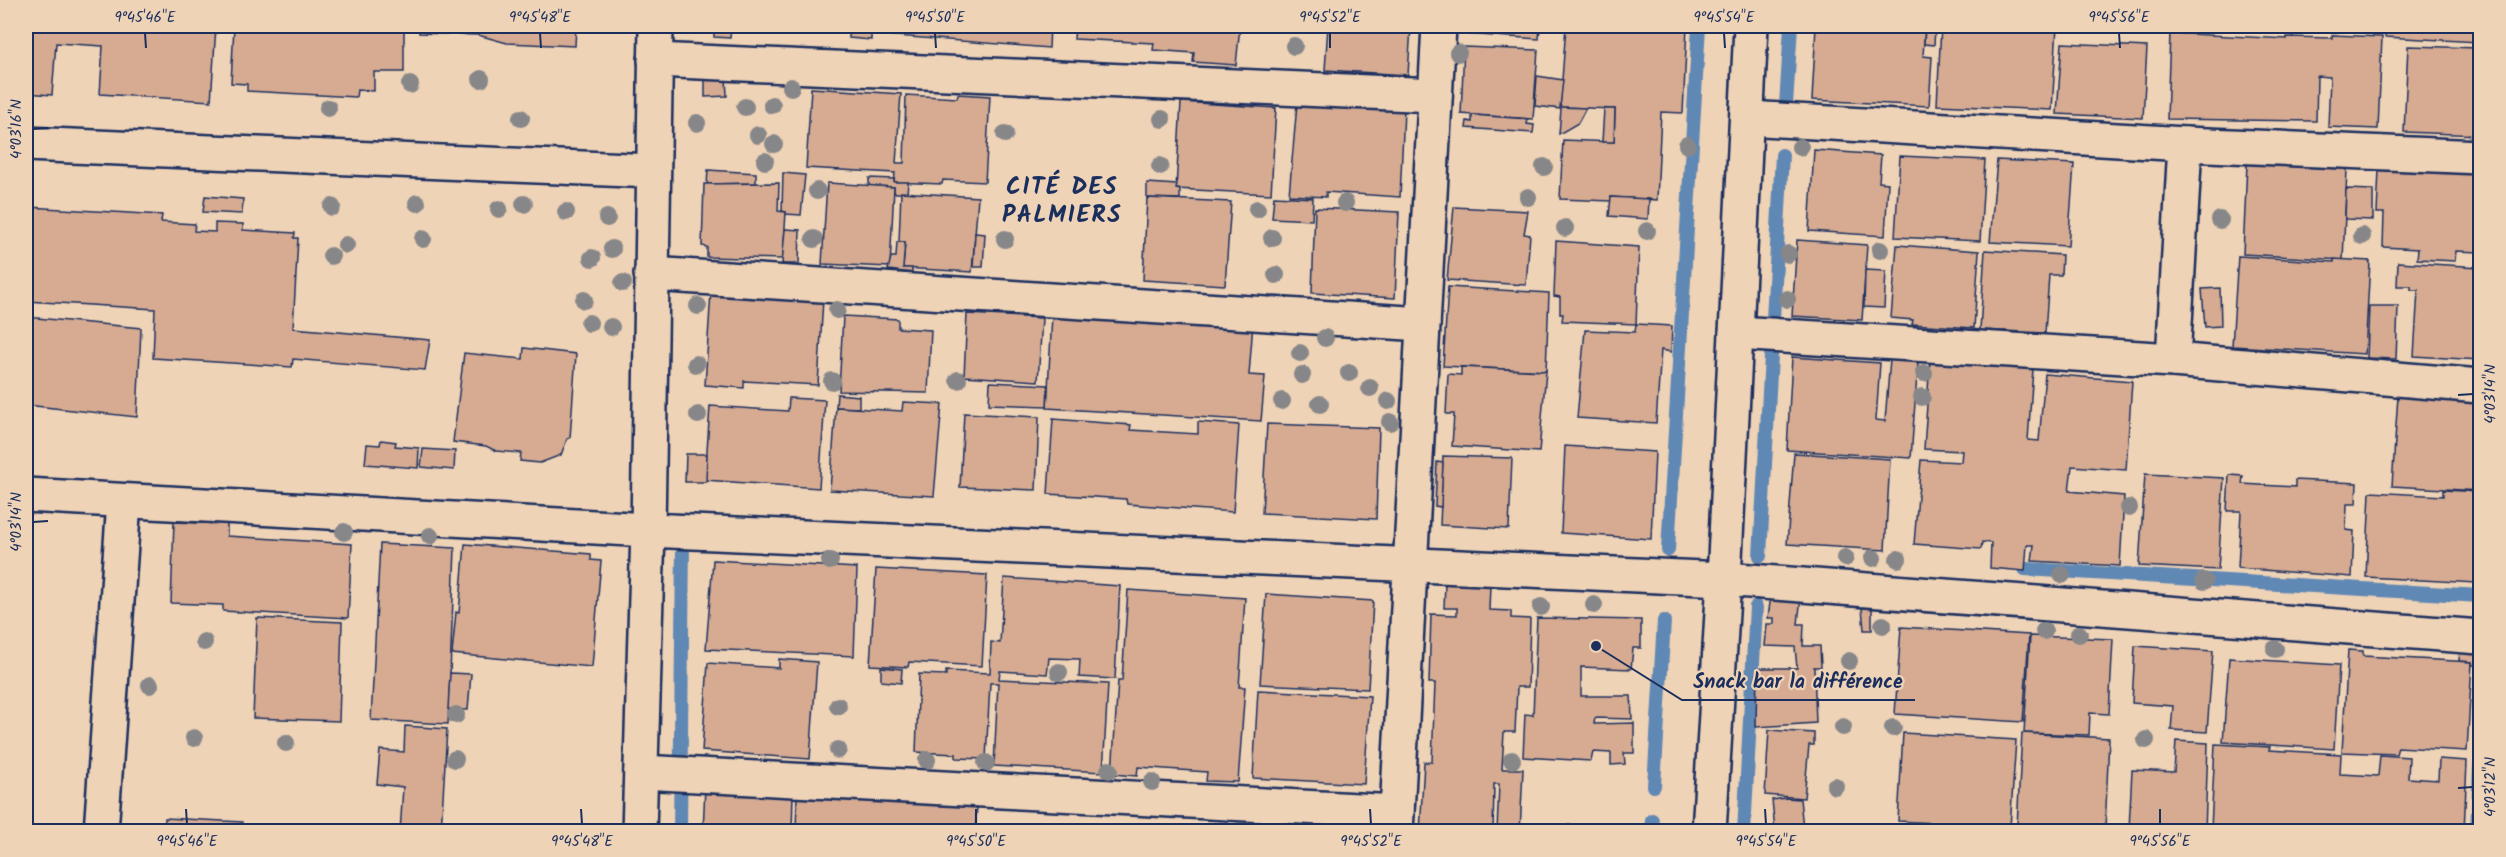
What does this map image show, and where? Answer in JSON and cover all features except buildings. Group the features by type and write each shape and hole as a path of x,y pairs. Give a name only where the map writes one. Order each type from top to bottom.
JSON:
{"street":[{"path":"639,831 648,530 656,26"},
{"path":"641,772 1397,822 1439,26"},
{"path":"1709,831 1724,579 1751,26"},
{"path":"655,60 1436,95"},
{"path":"1747,118 2185,144 2481,157"},
{"path":"26,144 653,171"},
{"path":"2173,360 2185,144"},
{"path":"651,274 1423,324"},
{"path":"1736,333 2173,360 2481,386"},
{"path":"26,495 648,530 1724,579 2481,637"},
{"path":"100,831 124,501"}],"waterway":[{"path":"1668,550 1699,26"},
{"path":"1786,105 1791,26"},
{"path":"1760,556 1782,155"},
{"path":"680,832 683,543"},
{"path":"2025,569 2480,596"},
{"path":"1744,832 1756,607"},
{"path":"1654,786 1664,621"},
{"path":"2477,832 2480,765"},
{"path":"1651,832 1652,820"}],"place":[{"name":"Snack bar la différence","path":"1596,646"}],"district":[{"name":"CITÉ DES PALMIERS","path":"1062,201"}]}
